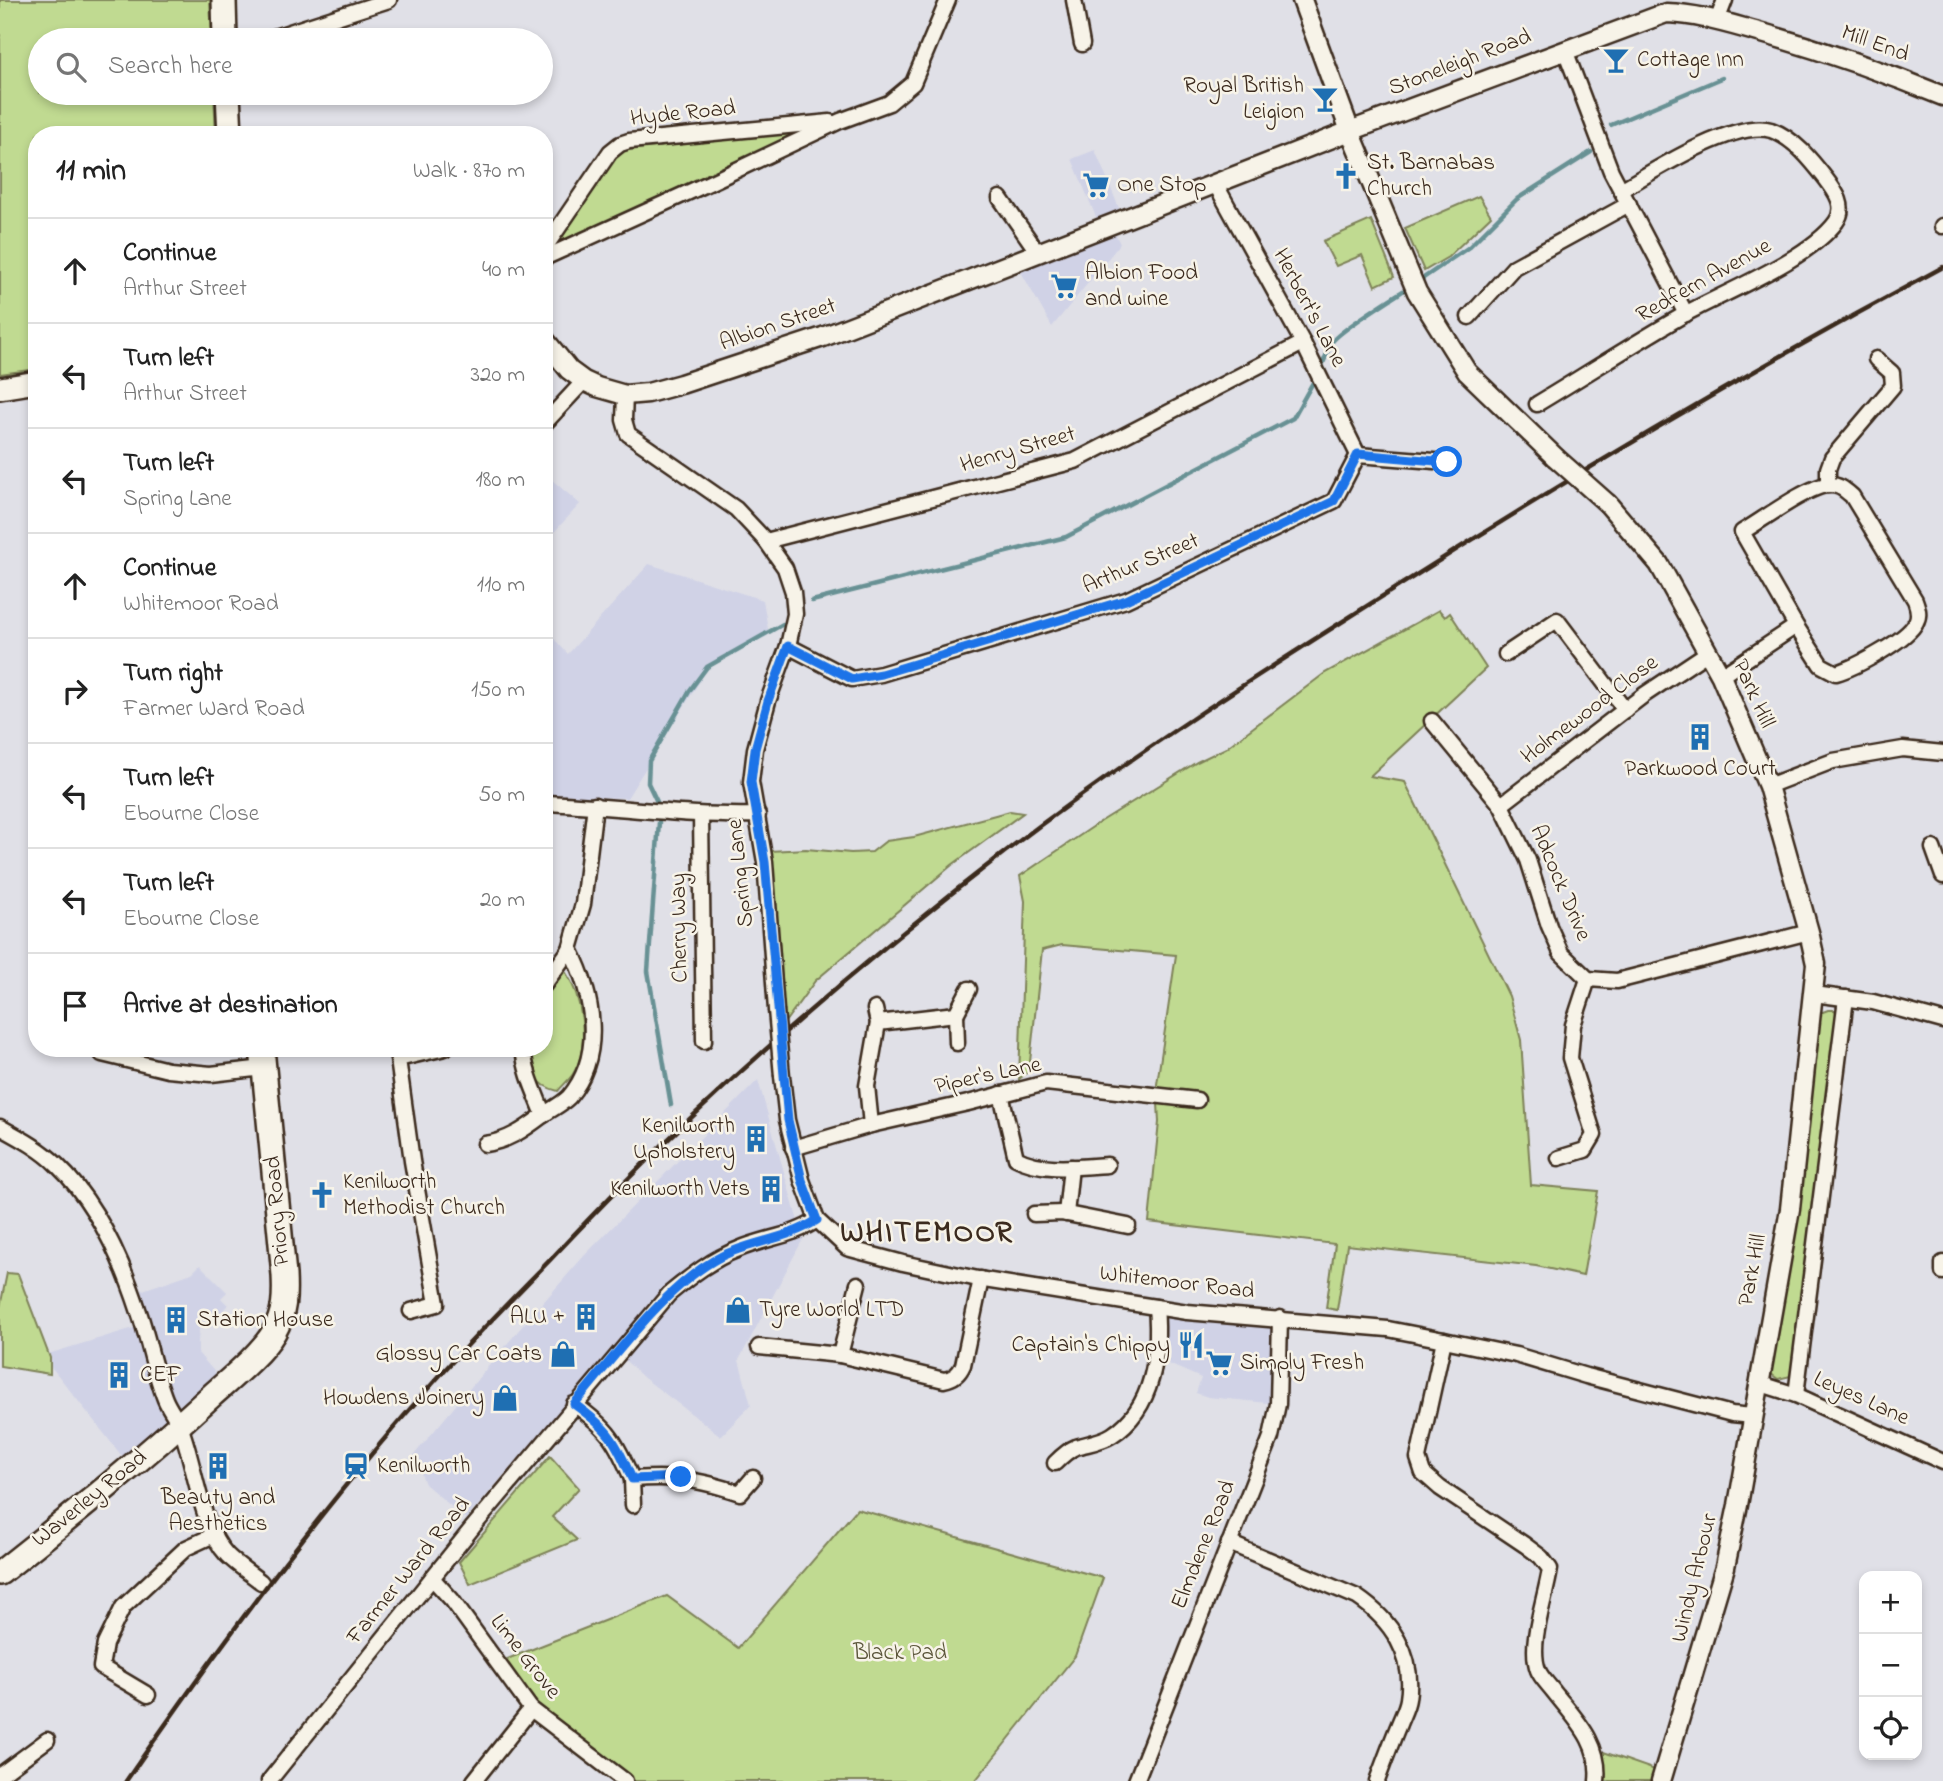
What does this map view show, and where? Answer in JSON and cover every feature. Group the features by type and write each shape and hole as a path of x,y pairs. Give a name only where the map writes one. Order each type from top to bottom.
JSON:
{"main road":[{"path":"224,0 225,28"},
{"path":"229,105 230,126"},
{"path":"0,388 28,383"},
{"name":"Priory Road","path":"180,1425 247,1362 274,1331 283,1312 285,1294 263,1058"},
{"name":"Waverley Road","path":"0,1573 180,1425"}],"street":[{"path":"302,28 389,0"},
{"name":"Hyde Road","path":"553,254 840,121 889,103 913,83 948,0"},
{"path":"1074,0 1082,44"},
{"name":"Park Hill","path":"1302,0 1350,131 1417,292 1467,372 1608,505 1658,564 1721,676 1768,786 1810,932 1816,964 1790,1209 1758,1383"},
{"path":"1717,21 1725,0"},
{"name":"Stoneleigh Road","path":"1350,131 1666,13"},
{"name":"Mill End","path":"1666,13 1693,15 1834,55 1943,96"},
{"path":"1565,50 1611,172 1686,314"},
{"name":"Hyde Road","path":"553,236 610,152 620,144 840,121"},
{"name":"Redfern Avenue","path":"1537,404 1686,314 1802,252 1840,216 1841,205 1837,194 1819,169 1782,135 1761,128 1748,129 1706,144 1621,190"},
{"name":"Albion Street","path":"553,350 569,370 584,381 625,395 648,393 681,384 823,337 1350,131"},
{"name":"Herbert's Lane","path":"1216,185 1303,343 1358,454"},
{"path":"1000,198 1040,254"},
{"path":"1469,317 1514,267 1629,204"},
{"name":"Henry Street","path":"766,541 1075,461 1303,343"},
{"path":"1828,485 1828,469 1832,458 1893,386 1892,373 1876,359"},
{"path":"553,414 584,381"},
{"name":"Spring Lane","path":"625,395 624,419 628,435 736,509 766,541 785,568 793,592 795,614 788,646 768,701 755,749 751,782 765,862 776,1010"},
{"path":"1358,454 1447,462"},
{"name":"Arthur Street","path":"788,646 852,679 881,674 1126,600 1334,501 1358,454"},
{"path":"1828,485 1840,486 1852,496 1915,600 1919,611 1916,622 1907,634 1866,660 1836,673 1821,664 1796,626 1742,532 1812,489 1828,485"},
{"path":"1506,654 1557,620 1625,710"},
{"path":"1721,676 1796,626"},
{"name":"Holmewood Close","path":"1501,805 1644,695 1707,653"},
{"name":"Adcock Drive","path":"1432,721 1501,805 1528,860 1549,926 1561,953 1588,979"},
{"path":"1768,786 1833,761 1903,749 1943,753"},
{"path":"553,803 701,815 758,815"},
{"path":"553,972 570,948 583,904 595,805"},
{"name":"Cherry Way","path":"701,815 704,1041"},
{"path":"1938,854 1943,876"},
{"path":"1559,1158 1585,1150 1594,1135 1570,1058 1573,1025 1588,979 1617,981 1810,932"},
{"path":"485,1144 497,1142 531,1126 569,1097 581,1076 590,1054 590,1005 579,967 570,948"},
{"path":"957,1044 956,1014 969,989"},
{"path":"1814,994 1873,1002 1943,1021"},
{"path":"1796,1395 1846,998"},
{"name":"Whitemoor Road","path":"776,1010 782,1076 793,1148 802,1180 817,1220 846,1248 981,1279 1187,1312 1388,1329 1516,1354 1586,1377 1732,1414 1752,1416"},
{"path":"871,1125 867,1086 876,1016 956,1014"},
{"path":"114,1057 168,1070 211,1074 263,1058"},
{"path":"406,1057 398,1059 412,1161 437,1304 411,1311"},
{"path":"524,1057 544,1115"},
{"name":"Piper's Lane","path":"793,1148 871,1125 1046,1083 1197,1100"},
{"path":"1001,1094 1016,1158 1029,1165 1107,1165"},
{"path":"0,1127 35,1147 56,1164 89,1203 107,1235 134,1298 163,1394 180,1425 214,1535 226,1554 261,1581"},
{"path":"1066,1214 1071,1167"},
{"path":"1034,1214 1066,1214 1128,1226"},
{"name":"Farmer Ward Road","path":"269,1781 574,1404 662,1302 689,1278 721,1256 805,1228 817,1220"},
{"path":"1943,1264 1943,1272"},
{"path":"759,1347 840,1355 944,1380 952,1378 959,1373 963,1365 981,1279"},
{"path":"840,1355 858,1284"},
{"path":"1055,1463 1075,1447 1095,1443 1112,1435 1129,1421 1142,1405 1151,1383 1156,1307"},
{"name":"Elmdene Road","path":"1136,1781 1273,1426 1279,1383 1280,1318"},
{"path":"1444,1340 1418,1458 1420,1465 1423,1473 1440,1488 1525,1545 1541,1557 1550,1569 1535,1654 1538,1672 1588,1735 1599,1766 1597,1781"},
{"name":"Leyes Lane","path":"1758,1383 1796,1395 1943,1462"},
{"name":"Windy Arbour","path":"1661,1781 1701,1655 1725,1567 1758,1383"},
{"path":"574,1404 600,1422 610,1435 632,1479 633,1505"},
{"path":"632,1479 681,1477 710,1483 739,1497 753,1478"},
{"path":"148,1695 101,1667 105,1644 123,1607 186,1548 214,1535"},
{"path":"1229,1544 1357,1597 1375,1609 1394,1631 1405,1654 1409,1673 1408,1700 1377,1781"},
{"name":"Lime Grove","path":"432,1578 452,1600 531,1709 625,1781"},
{"path":"474,1781 531,1709"},
{"path":"0,1775 47,1741"}],"shaded area":[{"path":"1095,150 1124,220 1112,226 1120,244 1052,327 1016,263 1101,229 1072,159"},
{"path":"553,481 580,504 553,533"},
{"path":"649,564 763,600 769,635 708,668 627,798 553,796 553,638 568,654"},
{"path":"758,1080 803,1239 739,1360 751,1405 721,1436 644,1378 613,1349 466,1519 425,1484 414,1455 584,1256"},
{"path":"200,1265 227,1292 221,1298 228,1305 208,1325 200,1321 198,1341 198,1353 219,1377 129,1465 50,1368 48,1354 150,1323 140,1291 192,1273"},
{"path":"1156,1307 1280,1318 1278,1404 1208,1397 1196,1393 1201,1378 1155,1355"}],"green space":[{"path":"0,0 210,0 211,28 28,28 28,105 215,105 216,126 28,126 28,370 0,374"},
{"path":"809,130 553,248 589,190 620,151"},
{"path":"1479,196 1491,216 1448,257 1424,271 1405,228"},
{"path":"1371,220 1394,277 1375,286 1362,255 1336,266 1323,241"},
{"path":"1439,610 1445,617 1450,613 1486,668 1370,776 1405,782 1509,996 1521,1040 1531,1185 1598,1191 1583,1276 1536,1266 1347,1245 1337,1310 1326,1308 1335,1244 1149,1222 1159,1122 1157,1084 1176,955 1062,945 1042,950 1029,1071 1019,1079 1025,901 1020,876 1100,822 1197,762 1226,748 1325,673"},
{"path":"1010,811 1023,813 952,865 815,981 785,1022 770,851 806,849 872,852 886,841 914,837"},
{"path":"565,971 580,1007 583,1036 579,1063 558,1091 539,1081 532,1057 553,1057 553,987"},
{"path":"1835,1010 1838,1018 1791,1376 1778,1379 1771,1374 1769,1367 1817,1027 1820,1013"},
{"path":"7,1273 18,1274 50,1358 50,1374 0,1366 0,1307"},
{"path":"550,1456 579,1488 552,1517 577,1540 470,1584 459,1562"},
{"name":"Black Pad","path":"857,1509 1103,1578 1075,1656 975,1781 625,1781 531,1709 497,1663 667,1596 738,1648"},
{"path":"1595,1749 1664,1773 1661,1781 1597,1781"}],"waterway":[{"path":"1611,125 1722,78"},
{"path":"1419,281 1469,247 1517,199 1591,152"},
{"path":"1320,369 1331,343 1336,338 1409,287"},
{"path":"812,601 1066,537 1293,418 1316,377"},
{"path":"658,804 648,783 649,761 690,690 707,667 783,624"},
{"path":"659,822 648,971 671,1105"}],"railway":[{"path":"126,1781 277,1572 358,1470 455,1358 675,1132 769,1046 886,946 1053,816 1148,748 1295,652 1665,423 1803,343 1943,267"}],"place":[{"name":"Cottage Inn","path":"1616,60"},
{"name":"Royal British Leigion","path":"1325,99"},
{"name":"St. Barnabas Church","path":"1346,176"},
{"name":"One Stop","path":"1096,185"},
{"name":"Albion Food and wine","path":"1064,286"},
{"name":"Parkwood Court","path":"1700,737"},
{"name":"Kenilworth Upholstery","path":"756,1139"},
{"name":"Kenilworth Vets","path":"771,1189"},
{"name":"Kenilworth Methodist Church","path":"322,1195"},
{"name":"Tyre World LTD","path":"738,1310"},
{"name":"ALU +","path":"586,1317"},
{"name":"Station House","path":"176,1320"},
{"name":"Captain's Chippy","path":"1191,1345"},
{"name":"Glossy Car Coats","path":"563,1354"},
{"name":"Simply Fresh","path":"1219,1363"},
{"name":"CEF","path":"119,1375"},
{"name":"Howdens Joinery","path":"505,1398"},
{"name":"Beauty and Aesthetics","path":"218,1466"},
{"name":"Kenilworth","path":"356,1466"}],"district":[{"name":"WHITEMOOR","path":"927,1234"}],"route":[{"path":"681,1477 632,1479 610,1435 600,1422 574,1404 669,1294 689,1278 721,1256 805,1228 817,1220 802,1180 788,1120 776,1010 765,862 751,782 755,749 768,701 788,646 852,679 881,674 1126,600 1334,501 1358,454 1447,462"}]}
